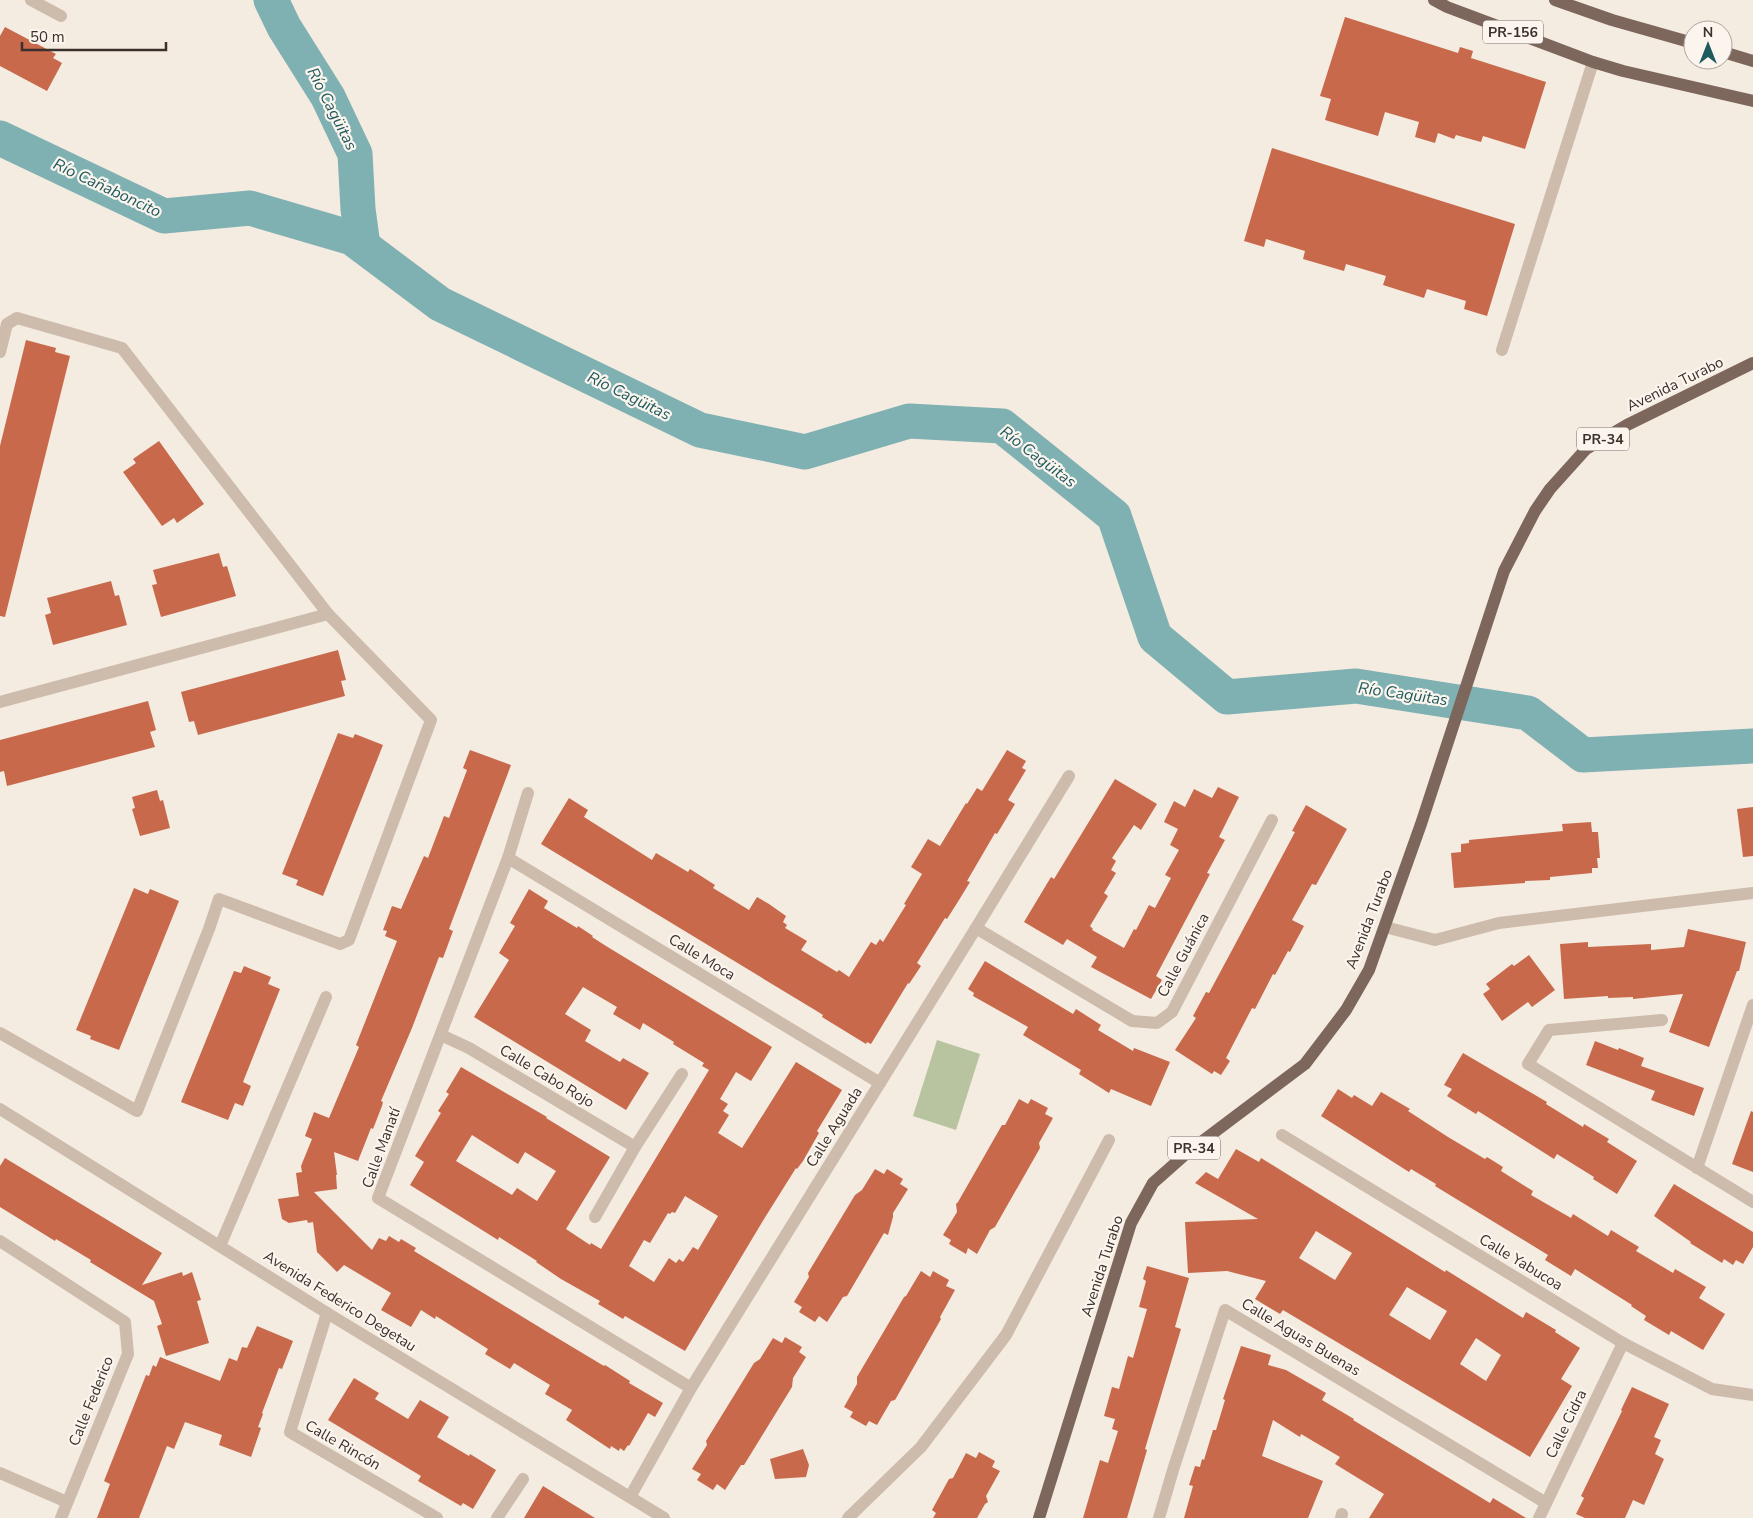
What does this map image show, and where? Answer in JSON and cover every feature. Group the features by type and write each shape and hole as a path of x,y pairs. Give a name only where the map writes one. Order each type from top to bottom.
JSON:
{"main road":[{"name":"PR-156","path":"1434,0 1447,7 1623,72 1753,101"},
{"path":"1555,0 1612,20 1683,40"},
{"path":"1733,55 1753,61"},
{"name":"Avenida Turabo","path":"1039,1518 1131,1223 1153,1183 1188,1152 1305,1064 1346,1010 1370,970 1504,571 1535,511 1550,489 1586,449 1627,425 1753,363"}],"street":[{"path":"31,0 61,16"},
{"path":"1502,350 1593,62"},
{"path":"0,352 7,324 17,318 122,348 328,614 432,720 349,940 340,944 219,899 137,1111 0,1033"},
{"path":"0,702 328,614"},
{"name":"Calle Aguada","path":"630,1497 691,1388 1069,776"},
{"name":"Calle Manatí","path":"528,793 508,858 442,1035 378,1198 691,1388"},
{"name":"Calle Guánica","path":"976,928 1132,1021 1157,1023 1172,1012 1272,820"},
{"name":"Calle Moca","path":"508,858 880,1083"},
{"path":"1385,927 1435,940 1499,923 1753,893"},
{"path":"220,1246 326,997"},
{"path":"1697,1168 1753,1005"},
{"path":"1662,1020 1549,1030 1528,1064 1753,1202"},
{"name":"Calle Cabo Rojo","path":"442,1035 478,1053 635,1147"},
{"path":"595,1217 635,1147 682,1074"},
{"name":"Avenida Federico Degetau","path":"0,1108 328,1313 664,1518"},
{"name":"Calle Yabucoa","path":"1282,1135 1623,1343 1712,1389 1753,1395"},
{"path":"848,1518 921,1447 1006,1335 1109,1140"},
{"name":"Calle Federico","path":"0,1241 125,1322 128,1354 61,1518"},
{"name":"Calle Aguas Buenas","path":"1159,1518 1225,1310 1546,1503"},
{"name":"Calle Rincón","path":"328,1313 290,1432 438,1518"},
{"name":"Calle Cidra","path":"1539,1518 1623,1343"},
{"path":"0,1473 67,1502"},
{"path":"497,1518 523,1479"}],"green space":[{"path":"937,1040 980,1054 956,1130 913,1116"}],"building":[{"path":"1345,17 1458,53 1460,47 1473,51 1471,58 1546,82 1525,149 1483,136 1481,142 1456,135 1454,139 1438,133 1435,143 1415,137 1419,122 1385,112 1378,136 1325,120 1331,99 1320,96"},
{"path":"5,27 56,54 53,58 62,63 47,91 0,66 0,36"},
{"path":"1272,148 1515,224 1487,316 1464,309 1466,301 1427,289 1424,298 1383,285 1386,276 1346,264 1344,271 1303,259 1305,251 1266,239 1264,247 1244,241"},
{"path":"26,340 56,348 55,352 70,356 5,617 0,616 0,446"},
{"path":"159,441 204,504 177,523 174,518 162,526 123,472 136,463 133,459"},
{"path":"219,553 223,567 227,566 236,596 161,617 152,585 157,584 153,570"},
{"path":"111,581 115,596 119,595 127,625 53,645 45,615 51,613 47,598"},
{"path":"338,650 346,680 341,681 345,696 198,735 194,721 189,722 181,692"},
{"path":"148,701 156,730 150,732 155,747 7,786 4,771 0,772 0,740"},
{"path":"338,733 353,738 355,734 383,745 323,896 296,885 298,880 282,874"},
{"path":"470,750 511,765 449,929 453,931 443,958 439,957 381,1101 383,1102 382,1106 373,1129 371,1128 358,1161 334,1152 337,1189 314,1192 372,1250 379,1238 386,1241 389,1236 399,1242 401,1239 416,1248 414,1251 605,1365 630,1381 629,1383 663,1403 655,1417 648,1413 629,1446 624,1451 620,1448 619,1451 611,1446 610,1449 566,1420 572,1410 545,1394 550,1385 514,1363 510,1369 485,1354 488,1349 436,1316 435,1319 421,1310 411,1327 381,1310 391,1293 344,1265 337,1272 317,1252 313,1222 308,1223 307,1220 289,1223 282,1219 278,1199 299,1196 296,1173 302,1172 301,1166 312,1139 305,1136 314,1112 329,1118 359,1047 356,1045 397,941 385,936 387,931 383,930 392,906 401,909 424,856 428,858 444,816 449,818 467,770 463,768"},
{"path":"1007,750 1026,761 1022,768 1026,770 1008,800 1015,804 997,834 995,833 967,881 970,882 959,900 947,919 945,918 917,963 921,966 908,983 871,1044 867,1042 866,1044 822,1017 823,1015 815,1010 541,844 569,798 588,810 584,817 652,860 656,853 688,872 690,869 715,885 713,888 749,910 757,897 769,904 786,916 783,922 787,925 785,928 807,941 801,950 837,972 839,970 849,977 871,942 876,945 880,939 883,942 906,905 904,904 922,874 911,867 928,839 940,846 966,803 977,788 982,791"},
{"path":"1115,779 1157,804 1141,830 1134,825 1112,858 1116,861 1111,870 1116,873 1104,893 1108,896 1090,926 1092,930 1124,948 1149,905 1155,908 1171,878 1165,875 1179,850 1170,845 1178,829 1164,822 1174,801 1185,807 1194,789 1212,798 1218,787 1239,797 1219,837 1225,840 1207,873 1210,874 1156,976 1162,980 1151,999 1091,967 1097,957 1067,939 1063,945 1024,922 1051,877 1054,879"},
{"path":"157,790 160,801 163,800 170,828 140,836 132,809 135,808 132,797"},
{"path":"1306,805 1347,829 1316,885 1312,884 1292,920 1304,926 1290,952 1288,951 1275,975 1273,974 1255,1009 1252,1008 1226,1058 1230,1061 1221,1075 1214,1071 1212,1074 1175,1050 1196,1018 1193,1016 1206,992 1209,993 1231,952 1295,832 1292,831"},
{"path":"1753,807 1753,856 1743,857 1737,809"},
{"path":"1591,822 1592,832 1598,832 1600,858 1597,858 1598,868 1592,868 1592,873 1550,877 1550,880 1525,881 1525,883 1454,888 1451,853 1461,852 1461,844 1469,843 1469,840 1563,831 1562,824"},
{"path":"134,888 148,894 150,889 179,901 119,1050 90,1039 91,1036 76,1030"},
{"path":"529,889 548,901 544,908 577,928 578,926 606,946 772,1047 751,1081 736,1072 720,1099 728,1104 723,1111 729,1115 718,1133 742,1148 796,1062 842,1090 817,1131 819,1133 803,1161 796,1168 764,1219 685,1351 625,1316 623,1319 598,1304 600,1301 561,1279 537,1261 499,1237 498,1240 410,1185 424,1162 415,1156 441,1113 438,1111 449,1094 446,1092 461,1067 547,1117 610,1157 566,1229 590,1245 591,1243 601,1249 709,1070 702,1066 704,1063 643,1023 640,1030 613,1014 617,1007 583,987 565,1014 591,1030 585,1041 620,1062 623,1058 649,1073 626,1110 474,1017 509,960 499,953 515,926 510,923","holes":["472,1135 518,1164 525,1152 556,1171 537,1201 517,1188 512,1195 456,1161","685,1196 718,1216 698,1250 693,1247 683,1262 679,1259 676,1263 669,1258 654,1282 629,1266 644,1240 650,1243 668,1213 675,1213"]},
{"path":"1688,929 1746,942 1739,971 1737,971 1709,1047 1669,1032 1683,994 1633,999 1633,997 1608,998 1608,996 1564,999 1560,944 1588,942 1588,947 1651,944 1651,950 1684,947"},
{"path":"1529,955 1555,990 1532,1007 1528,1002 1502,1021 1483,994 1490,989 1486,984 1512,964 1514,966"},
{"path":"985,961 1073,1014 1076,1009 1101,1025 1098,1030 1133,1051 1134,1048 1170,1062 1151,1106 1111,1089 1109,1093 1079,1074 1081,1070 1023,1035 1028,1027 973,996 974,993 968,989"},
{"path":"244,966 271,977 268,984 280,989 243,1082 251,1086 243,1106 235,1103 228,1120 181,1102 234,971 241,973"},
{"path":"1595,1041 1644,1058 1641,1066 1704,1088 1694,1116 1651,1100 1655,1091 1586,1065"},
{"path":"1463,1053 1547,1102 1546,1104 1583,1127 1584,1124 1609,1139 1607,1142 1637,1161 1617,1194 1557,1154 1554,1159 1478,1111 1476,1114 1447,1096 1452,1089 1444,1085"},
{"path":"1338,1089 1352,1098 1354,1095 1372,1106 1381,1092 1410,1109 1408,1111 1448,1137 1485,1159 1487,1157 1503,1167 1501,1171 1533,1191 1531,1195 1571,1218 1573,1214 1608,1236 1611,1230 1639,1247 1636,1251 1673,1273 1675,1269 1706,1287 1699,1298 1725,1314 1703,1350 1671,1331 1669,1335 1644,1320 1646,1316 1632,1305 1575,1269 1571,1276 1545,1260 1548,1255 1435,1186 1436,1184 1411,1169 1409,1172 1321,1116"},
{"path":"1019,1099 1028,1104 1031,1099 1048,1108 1045,1114 1053,1118 1039,1143 1040,1148 995,1227 990,1230 977,1254 968,1248 966,1254 949,1244 951,1240 943,1235 957,1212 956,1204"},
{"path":"1751,1111 1753,1112 1753,1172 1732,1164"},
{"path":"1236,1149 1259,1162 1261,1158 1445,1272 1446,1270 1523,1318 1526,1312 1556,1330 1555,1332 1580,1348 1561,1379 1572,1386 1530,1457 1283,1310 1280,1314 1255,1299 1266,1281 1227,1271 1188,1273 1185,1222 1258,1219 1195,1183 1206,1172 1218,1179","holes":["1316,1231 1352,1253 1335,1280 1299,1258","1407,1287 1447,1311 1430,1340 1389,1315","1476,1338 1501,1355 1486,1381 1460,1364"]},
{"path":"5,1158 162,1253 142,1285 182,1272 183,1276 192,1272 201,1300 197,1301 209,1343 166,1356 157,1326 162,1324 154,1301 90,1262 91,1260 56,1239 55,1241 0,1207 0,1166"},
{"path":"875,1169 884,1174 887,1169 903,1179 900,1184 908,1189 893,1213 888,1235 884,1233 847,1296 843,1297 827,1322 819,1316 815,1322 799,1312 802,1307 794,1302 809,1277 808,1273 855,1195 862,1190"},
{"path":"1674,1184 1753,1232 1753,1247 1743,1264 1736,1260 1733,1265 1724,1259 1722,1263 1690,1243 1654,1216"},
{"path":"1147,1266 1189,1278 1175,1327 1181,1329 1145,1449 1147,1450 1127,1518 1083,1518 1100,1460 1108,1463 1118,1431 1112,1429 1115,1419 1104,1416 1112,1387 1119,1389 1128,1356 1133,1358 1147,1309 1139,1307 1146,1281 1143,1279"},
{"path":"921,1271 930,1277 933,1271 949,1280 946,1286 955,1290 940,1317 941,1319 895,1400 891,1401 877,1425 869,1421 866,1426 850,1417 853,1412 844,1407 857,1384 857,1377"},
{"path":"257,1326 293,1341 282,1369 279,1368 262,1413 258,1427 261,1428 251,1457 219,1445 222,1435 185,1422 174,1449 167,1446 139,1518 97,1518 110,1484 104,1481 146,1375 149,1376 153,1365 156,1367 160,1357 220,1381 229,1358 237,1361 242,1347 247,1348"},
{"path":"785,1337 802,1347 799,1352 806,1357 793,1378 792,1387 744,1465 741,1465 725,1490 717,1484 713,1490 697,1480 701,1474 692,1469 707,1445 706,1441 754,1363 760,1359 773,1338 782,1343"},
{"path":"1241,1346 1271,1355 1268,1365 1286,1370 1326,1393 1322,1400 1353,1420 1490,1503 1493,1498 1526,1518 1369,1518 1384,1494 1335,1464 1340,1457 1301,1434 1300,1437 1273,1420 1262,1456 1323,1481 1308,1518 1184,1518 1193,1486 1189,1485 1195,1466 1200,1467 1213,1430 1216,1430 1225,1400 1223,1399"},
{"path":"354,1378 379,1393 375,1399 408,1419 420,1400 449,1417 437,1437 496,1470 473,1509 463,1503 461,1506 418,1481 421,1476 328,1420"},
{"path":"1632,1387 1669,1404 1654,1437 1661,1440 1655,1454 1664,1459 1644,1505 1633,1500 1625,1518 1585,1518 1576,1514 1584,1498 1581,1496"},
{"path":"803,1449 809,1465 806,1477 775,1479 770,1459"},
{"path":"979,1452 995,1461 992,1467 1000,1471 986,1496 988,1502 977,1518 933,1518 936,1513 932,1510 949,1479 953,1478 966,1453 976,1458"},
{"path":"543,1486 595,1518 524,1518"}],"waterway":[{"name":"Río Cagüitas","path":"271,0 284,27 328,97 355,154 358,209 363,246"},
{"name":"Río Cagüitas","path":"0,138 164,216 250,208 352,238 440,304 700,430 805,452 909,421 1002,426 1114,516 1155,637 1227,697 1356,686 1528,713 1583,755 1753,746"}],"water label":[{"name":"Río Cañaboncito","path":"107,188"}]}
